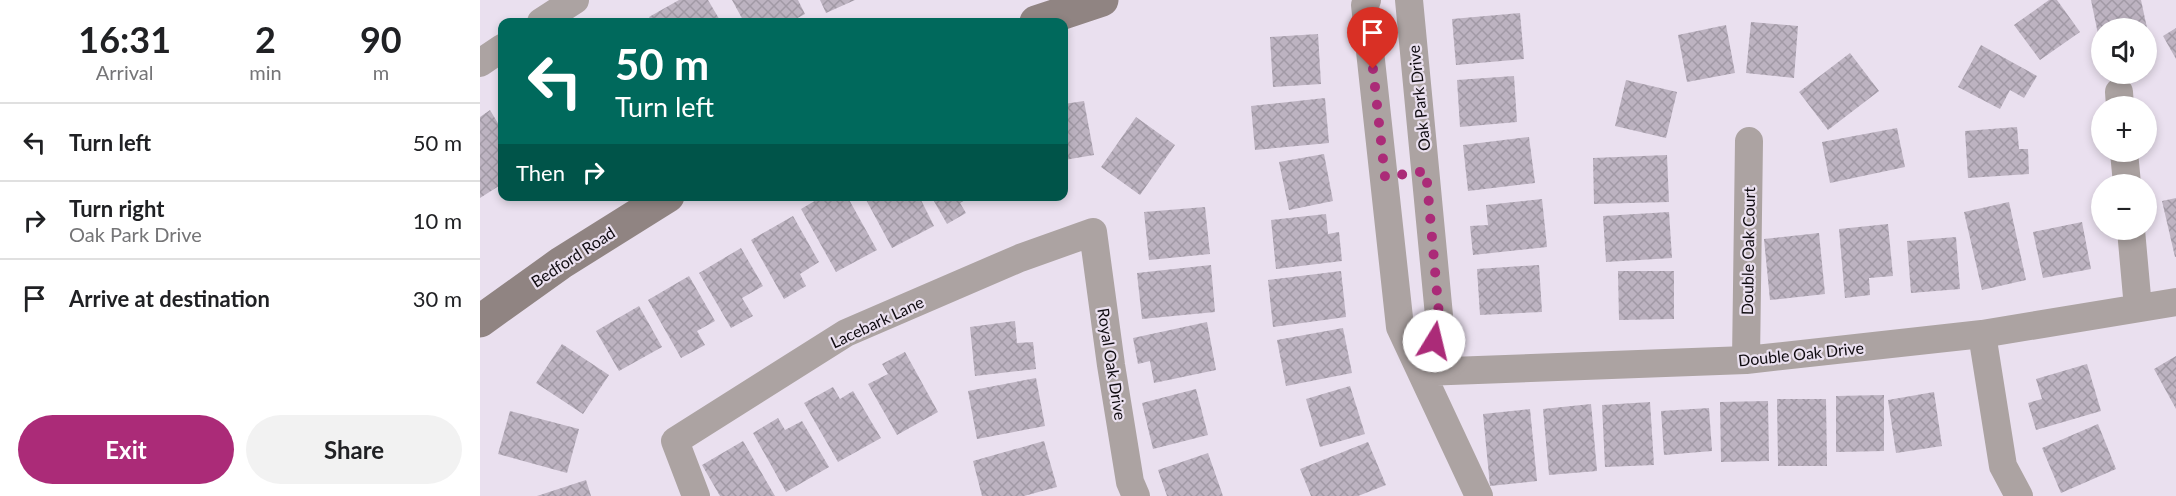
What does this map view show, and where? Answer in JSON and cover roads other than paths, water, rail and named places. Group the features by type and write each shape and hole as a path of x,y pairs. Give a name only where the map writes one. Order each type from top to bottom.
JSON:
{"main road":[{"path":"1048,18 1102,0"},
{"name":"Bedford Road","path":"480,321 561,263 660,201"}],"street":[{"path":"547,18 575,0"},
{"path":"1367,0 1365,5 1400,327 1479,496"},
{"name":"Oak Park Drive","path":"1408,0 1440,326 1423,372"},
{"path":"480,63 498,51"},
{"name":"Double Oak Court","path":"1746,360 1749,141"},
{"path":"1385,177 1426,171"},
{"name":"Lacebark Lane","path":"696,496 675,441 846,333 1020,258 1093,231"},
{"name":"Royal Oak Drive","path":"1093,231 1111,365 1130,482 1136,496"},
{"path":"2132,240 2138,308"},
{"name":"Double Oak Drive","path":"1423,372 1746,360 1982,333 2176,302"},
{"path":"1982,333 2003,466 2019,496"}]}
